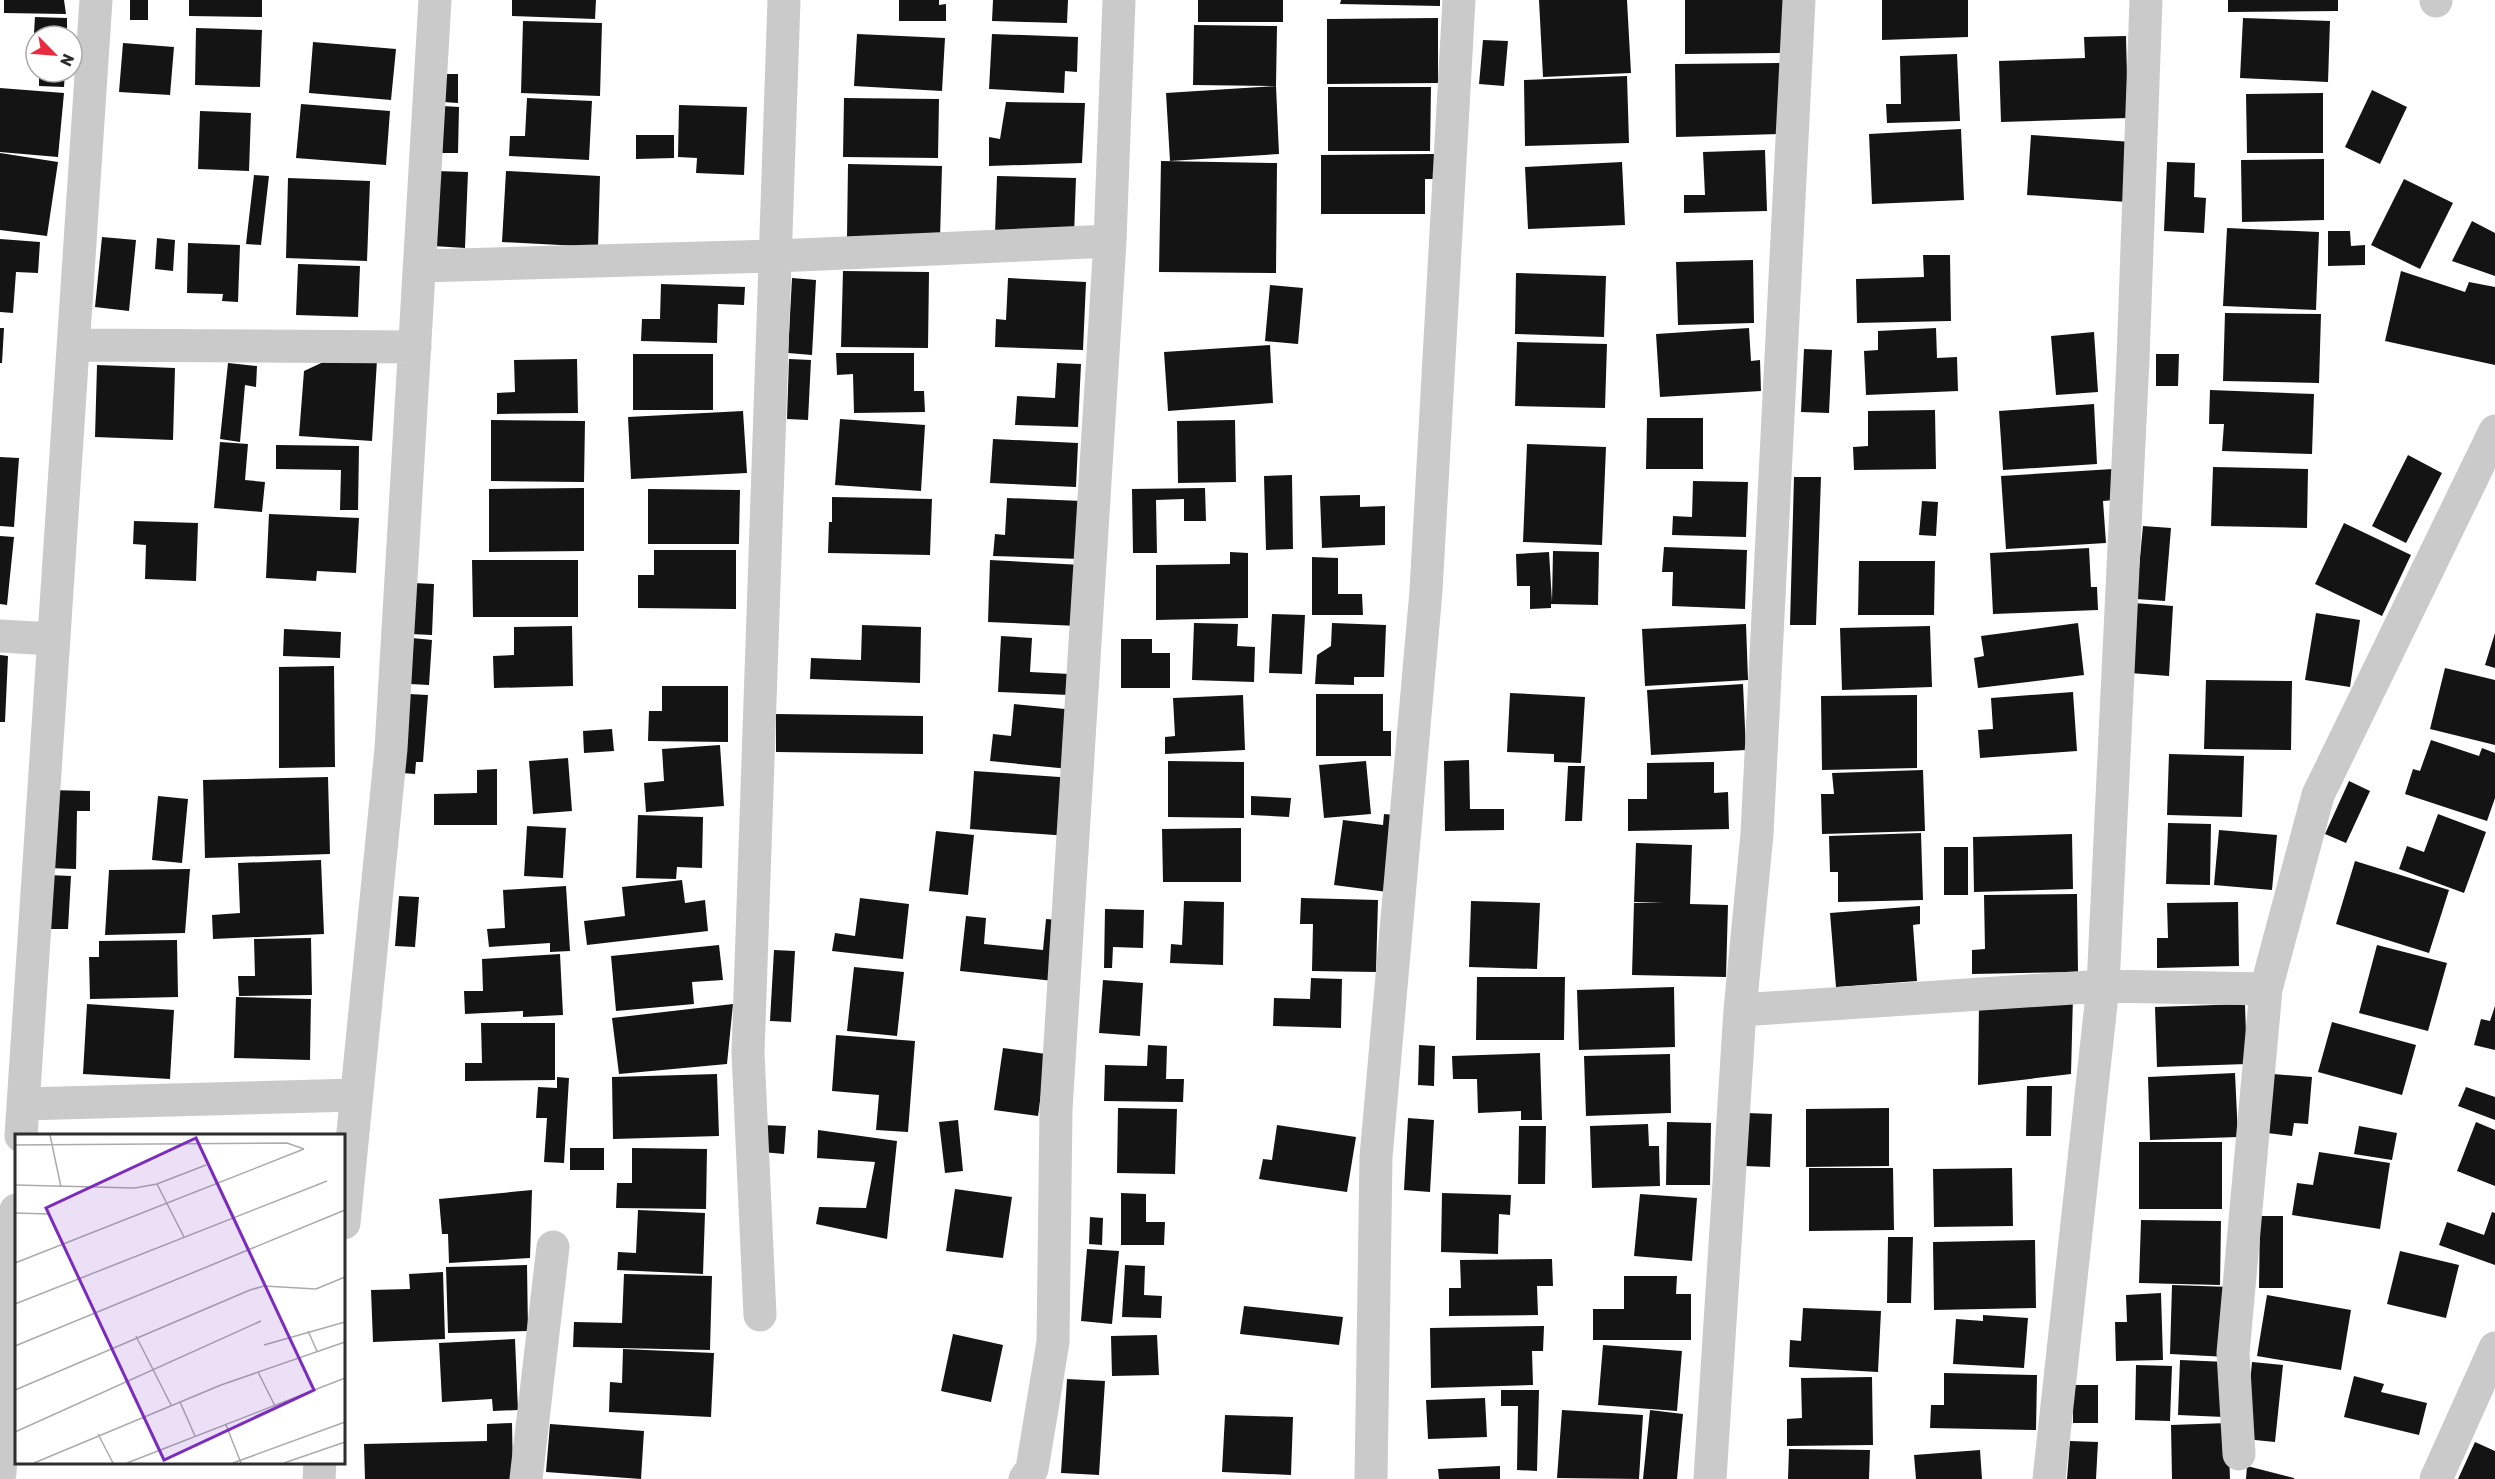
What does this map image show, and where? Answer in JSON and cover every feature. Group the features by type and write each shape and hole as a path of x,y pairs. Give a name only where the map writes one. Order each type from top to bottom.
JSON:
{"street":[{"path":"96,0 22,1120 356,1095"},
{"path":"345,1212 391,749 435,0"},
{"path":"760,1315 748,1053 784,0"},
{"path":"1025,1479 1032,1469 1053,1342 1056,1109 1110,241 1119,0"},
{"path":"1371,1479 1377,1157 1426,591 1459,0"},
{"path":"1710,1479 1740,1010 1757,834 1799,0"},
{"path":"2049,1479 2103,986 2132,371 2146,0"},
{"path":"421,266 777,256 1110,241"},
{"path":"74,345 415,347"},
{"path":"2238,1454 2233,1353 2266,989 2318,795 2495,430"},
{"path":"0,636 53,639"},
{"path":"1740,1010 2103,986 2266,989"},
{"path":"0,1473 15,1226"},
{"path":"526,1479 553,1247"},
{"path":"2436,1479 2495,1348"},
{"path":"319,1479 320,1464"}],"building":[{"path":"4,0 64,0 66,14 4,13"},
{"path":"130,0 148,0 148,20 130,20"},
{"path":"189,0 262,0 262,17 189,16"},
{"path":"512,0 596,0 595,19 512,16"},
{"path":"899,0 939,0 939,5 946,4 946,21 899,21"},
{"path":"993,0 1068,0 1067,23 992,21"},
{"path":"1198,0 1283,0 1283,22 1198,22"},
{"path":"1341,0 1440,0 1440,6 1340,4"},
{"path":"1539,0 1627,0 1631,73 1543,77"},
{"path":"1685,0 1790,0 1790,53 1685,54"},
{"path":"1882,0 1968,0 1968,37 1882,40"},
{"path":"2228,0 2338,0 2338,11 2228,12"},
{"path":"35,17 67,18 67,24 35,24"},
{"path":"1438,18 1438,83 1327,84 1327,19"},
{"path":"2243,18 2330,21 2328,82 2240,78"},
{"path":"523,21 602,23 600,96 521,93"},
{"path":"1194,25 1277,26 1276,86 1193,85"},
{"path":"196,28 262,30 260,87 195,85"},
{"path":"857,34 945,38 942,91 854,86"},
{"path":"992,34 1078,37 1077,72 1065,71 1064,93 989,89"},
{"path":"2126,36 2128,118 2001,122 1999,61 2085,58 2084,37"},
{"path":"1483,40 1508,41 1504,86 1479,84"},
{"path":"313,42 396,49 391,100 309,93"},
{"path":"123,43 174,47 170,95 119,92"},
{"path":"1957,54 1960,121 1887,123 1886,104 1901,104 1900,56"},
{"path":"1780,63 1781,134 1676,137 1675,64"},
{"path":"444,74 458,74 458,103 443,102"},
{"path":"1627,76 1629,143 1525,146 1524,80"},
{"path":"39,84 64,84 64,87 39,86"},
{"path":"1276,86 1279,154 1170,161 1166,93"},
{"path":"1328,87 1431,87 1430,151 1328,151"},
{"path":"0,88 64,93 58,157 0,152"},
{"path":"2372,90 2407,107 2380,164 2345,147"},
{"path":"2323,93 2323,153 2247,153 2246,94"},
{"path":"527,98 592,101 589,160 509,156 510,136 525,136"},
{"path":"844,98 939,99 938,158 843,157"},
{"path":"1006,102 1085,103 1082,163 989,166 989,137 1000,139"},
{"path":"301,104 390,111 386,165 296,158"},
{"path":"679,105 747,107 744,175 696,173 697,158 678,157"},
{"path":"443,106 459,107 458,153 442,153"},
{"path":"200,111 251,113 249,171 198,169"},
{"path":"1961,129 1964,200 1872,204 1869,134"},
{"path":"636,135 674,135 674,158 636,159"},
{"path":"2031,135 2132,142 2127,202 2027,195"},
{"path":"1765,150 1767,211 1684,213 1684,195 1705,195 1703,152"},
{"path":"0,153 58,162 47,236 0,230"},
{"path":"1434,154 1434,179 1425,179 1425,214 1321,214 1321,155"},
{"path":"2324,159 2324,220 2242,222 2241,160"},
{"path":"1161,161 1277,163 1276,273 1159,272"},
{"path":"1622,162 1625,225 1528,229 1525,167"},
{"path":"2167,162 2195,163 2194,197 2206,198 2204,233 2164,231"},
{"path":"848,164 942,166 940,239 847,238"},
{"path":"435,171 468,172 465,248 433,246"},
{"path":"506,171 600,176 598,247 502,242"},
{"path":"254,175 269,176 261,245 246,244"},
{"path":"997,176 1076,178 1074,236 995,234"},
{"path":"288,178 370,181 367,261 286,258"},
{"path":"2404,179 2453,203 2420,269 2371,245"},
{"path":"2472,221 2495,233 2495,276 2452,261"},
{"path":"2227,228 2319,232 2316,310 2223,306"},
{"path":"2328,231 2350,231 2351,246 2365,245 2365,265 2328,266"},
{"path":"102,237 136,240 129,311 95,307"},
{"path":"157,238 175,240 173,271 155,269"},
{"path":"0,239 40,242 38,273 16,272 13,313 0,312"},
{"path":"188,243 240,245 238,302 222,301 223,294 187,293"},
{"path":"1923,255 1950,255 1951,321 1857,323 1856,279 1924,277"},
{"path":"1753,260 1754,323 1678,325 1676,262"},
{"path":"298,264 360,266 358,317 296,315"},
{"path":"843,271 929,272 928,348 841,347"},
{"path":"2401,271 2465,292 2469,282 2495,287 2495,365 2385,341"},
{"path":"1516,273 1606,276 1604,337 1515,334"},
{"path":"792,278 816,280 812,355 788,353"},
{"path":"1008,278 1086,282 1083,350 995,347 996,319 1006,320"},
{"path":"661,284 745,287 744,305 718,304 717,343 641,341 642,319 660,319"},
{"path":"1270,285 1303,288 1298,344 1265,341"},
{"path":"2225,313 2321,314 2319,383 2223,381"},
{"path":"0,328 4,328 2,363 0,363"},
{"path":"1749,328 1751,361 1760,360 1761,391 1660,397 1656,334"},
{"path":"1936,328 1937,358 1957,357 1958,391 1866,395 1864,351 1878,350 1878,331"},
{"path":"2094,332 2098,392 2056,395 2051,336"},
{"path":"1517,342 1607,344 1605,408 1515,406"},
{"path":"1270,345 1273,403 1168,411 1164,352"},
{"path":"1804,349 1832,350 1829,413 1801,412"},
{"path":"836,353 914,353 914,391 924,391 925,412 854,413 853,374 837,375"},
{"path":"633,354 713,354 713,410 633,410"},
{"path":"2156,354 2179,354 2178,386 2156,386"},
{"path":"332,358 377,360 372,441 299,436 304,371"},
{"path":"577,359 578,413 497,414 497,393 515,392 514,360"},
{"path":"789,359 811,360 808,420 787,419"},
{"path":"228,363 257,366 256,387 245,385 240,442 220,439"},
{"path":"1057,363 1081,364 1078,427 1015,425 1017,396 1055,398"},
{"path":"97,365 175,368 173,440 95,437"},
{"path":"2210,390 2314,394 2312,454 2222,451 2224,424 2209,424"},
{"path":"2094,404 2097,464 2003,470 1999,411"},
{"path":"1935,410 1936,469 1854,470 1853,447 1868,446 1868,411"},
{"path":"743,411 747,473 631,479 628,417"},
{"path":"1647,418 1703,418 1703,469 1646,469"},
{"path":"840,419 925,425 921,491 835,485"},
{"path":"491,420 585,421 584,482 491,481"},
{"path":"1235,420 1236,482 1178,483 1177,421"},
{"path":"993,439 1078,443 1076,487 990,483"},
{"path":"220,442 248,444 245,480 265,482 262,512 214,508"},
{"path":"1527,444 1606,447 1602,545 1523,542"},
{"path":"276,445 359,446 358,510 340,510 341,470 276,469"},
{"path":"2408,455 2442,473 2406,543 2372,526"},
{"path":"0,457 19,458 14,527 0,526"},
{"path":"2213,467 2308,469 2307,528 2211,526"},
{"path":"2113,469 2115,500 2103,501 2106,543 2006,549 2001,476"},
{"path":"1292,475 1293,549 1266,550 1264,476"},
{"path":"1794,477 1821,477 1816,625 1790,625"},
{"path":"1693,481 1748,482 1746,537 1672,535 1673,516 1692,517"},
{"path":"584,488 584,551 489,552 489,489"},
{"path":"1205,488 1206,521 1184,521 1184,499 1156,500 1157,553 1133,553 1132,489"},
{"path":"648,489 740,490 739,544 648,544"},
{"path":"1360,495 1360,507 1385,506 1385,545 1322,548 1320,496"},
{"path":"832,497 932,499 930,555 828,553"},
{"path":"1007,498 1082,501 1080,559 993,556 995,534 1005,535"},
{"path":"1922,501 1938,502 1936,536 1919,535"},
{"path":"269,514 359,518 356,573 317,571 316,581 266,578"},
{"path":"134,521 198,523 196,581 145,579 146,545 133,544"},
{"path":"2344,523 2411,555 2382,616 2315,584"},
{"path":"2143,526 2171,528 2165,601 2136,599"},
{"path":"0,536 14,537 7,605 0,604"},
{"path":"1664,547 1747,550 1745,609 1672,606 1673,572 1662,572"},
{"path":"2089,548 2091,587 2097,587 2098,610 1993,614 1990,553"},
{"path":"654,550 736,550 736,609 638,608 638,575 654,575"},
{"path":"1553,551 1599,552 1598,605 1551,604 1551,608 1530,609 1530,586 1517,586 1516,554 1549,552 1552,602"},
{"path":"1230,552 1248,553 1248,618 1156,620 1156,565 1230,564"},
{"path":"1312,557 1338,558 1338,594 1362,594 1363,615 1312,615"},
{"path":"472,560 578,560 578,617 473,617"},
{"path":"990,560 1082,565 1078,626 988,622"},
{"path":"1859,561 1935,561 1934,615 1858,615"},
{"path":"413,583 434,584 432,635 410,634"},
{"path":"2134,603 2173,606 2169,676 2130,673"},
{"path":"2316,613 2360,620 2350,687 2305,680"},
{"path":"1272,614 1305,615 1302,674 1269,673"},
{"path":"1194,623 1238,624 1237,646 1255,647 1254,682 1192,680"},
{"path":"1332,623 1386,625 1384,677 1354,677 1354,685 1315,684 1317,655 1331,646"},
{"path":"2078,623 2084,675 1978,688 1974,658 1984,656 1981,636"},
{"path":"1746,624 1748,680 1645,686 1642,629"},
{"path":"862,625 921,627 920,683 810,679 811,658 861,660"},
{"path":"572,626 573,686 494,688 493,656 514,655 514,627"},
{"path":"1930,626 1932,687 1842,690 1840,628"},
{"path":"284,629 341,632 340,658 283,656"},
{"path":"2495,633 2495,668 2485,665"},
{"path":"1001,636 1032,638 1030,672 1070,674 1069,695 998,692"},
{"path":"412,638 432,640 429,685 410,684"},
{"path":"1121,639 1152,639 1152,653 1170,653 1170,688 1121,688"},
{"path":"0,655 8,656 5,722 0,722"},
{"path":"334,666 335,767 279,768 279,667"},
{"path":"2445,668 2495,680 2495,745 2430,729"},
{"path":"2206,680 2292,681 2291,750 2204,749"},
{"path":"1743,684 1746,750 1651,755 1647,690"},
{"path":"662,686 728,686 728,742 648,741 649,711 662,711"},
{"path":"2073,692 2077,751 1980,758 1978,730 1993,729 1991,698"},
{"path":"1510,693 1585,697 1581,763 1554,762 1554,754 1507,752"},
{"path":"409,694 428,695 423,762 416,762 415,774 402,773"},
{"path":"1316,694 1383,694 1383,731 1391,731 1391,756 1316,756"},
{"path":"1243,695 1245,750 1165,754 1165,737 1175,736 1173,698"},
{"path":"1917,695 1917,768 1822,770 1821,696"},
{"path":"1014,704 1075,710 1069,769 990,761 993,734 1011,736"},
{"path":"776,714 923,716 923,754 776,752"},
{"path":"612,729 614,751 584,753 583,731"},
{"path":"2431,740 2479,756 2482,748 2495,753 2495,798 2487,821 2405,794 2413,769 2420,771"},
{"path":"720,745 724,806 646,812 644,783 664,781 662,749"},
{"path":"2169,754 2244,756 2242,817 2167,815"},
{"path":"568,758 572,811 533,814 529,761"},
{"path":"1469,760 1470,809 1504,809 1504,830 1445,831 1444,761"},
{"path":"1168,761 1244,762 1244,818 1168,817"},
{"path":"1366,761 1371,814 1324,818 1319,765"},
{"path":"1714,762 1714,793 1728,792 1729,829 1628,831 1628,799 1647,799 1647,763"},
{"path":"1568,766 1585,766 1582,821 1565,821"},
{"path":"497,769 497,825 434,825 434,794 477,793 477,770"},
{"path":"1923,770 1925,831 1822,834 1821,794 1834,794 1832,773"},
{"path":"974,771 1074,778 1069,836 970,829"},
{"path":"328,777 330,854 205,858 203,780"},
{"path":"2349,781 2370,791 2346,843 2325,834"},
{"path":"49,790 90,791 90,811 77,811 76,869 48,868"},
{"path":"158,796 188,799 182,863 152,860"},
{"path":"1251,796 1291,798 1289,817 1251,815"},
{"path":"1384,814 1405,816 1395,893 1334,885 1343,820 1383,825"},
{"path":"2438,814 2486,832 2464,893 2399,869 2407,846 2424,852"},
{"path":"638,815 703,817 702,868 677,867 676,879 636,878"},
{"path":"2168,823 2211,824 2210,885 2166,884"},
{"path":"527,826 566,828 563,878 524,876"},
{"path":"1241,828 1241,882 1163,882 1162,829"},
{"path":"2219,830 2277,835 2272,890 2214,885"},
{"path":"936,831 974,835 968,895 929,891"},
{"path":"1921,833 1923,900 1838,902 1838,872 1830,872 1829,836"},
{"path":"2072,834 2073,889 1974,892 1973,837"},
{"path":"1636,843 1692,845 1690,904 1728,905 1726,977 1632,975 1634,903 1664,903 1634,902"},
{"path":"1944,847 1968,847 1968,895 1944,895"},
{"path":"321,860 324,934 213,939 212,915 240,913 238,863"},
{"path":"2355,861 2449,890 2429,953 2336,924"},
{"path":"190,869 185,933 105,935 109,870"},
{"path":"48,875 71,876 68,929 45,929"},
{"path":"682,880 685,903 705,900 708,931 587,945 584,921 625,916 622,887"},
{"path":"566,886 570,951 550,952 550,943 489,947 487,929 505,928 503,890"},
{"path":"2077,894 2078,972 1972,974 1972,950 1985,949 1984,895"},
{"path":"399,896 419,897 415,947 395,946"},
{"path":"860,898 909,904 903,959 832,951 835,933 855,936"},
{"path":"1301,898 1378,900 1376,972 1312,971 1313,924 1300,924"},
{"path":"1184,901 1224,902 1223,965 1170,963 1171,944 1182,945"},
{"path":"1471,901 1540,903 1537,969 1469,967"},
{"path":"2238,902 2239,966 2157,968 2157,938 2168,938 2167,903"},
{"path":"1920,906 1920,924 1913,925 1917,981 1836,987 1830,913"},
{"path":"1105,909 1144,910 1143,948 1113,947 1112,968 1104,968"},
{"path":"966,916 986,918 984,944 1043,950 1046,919 1060,920 1054,981 960,971"},
{"path":"311,938 312,995 239,996 238,976 255,976 254,939"},
{"path":"177,940 178,997 90,999 89,957 99,957 99,941"},
{"path":"719,945 723,980 692,982 694,1004 616,1011 611,956"},
{"path":"2377,945 2447,963 2428,1031 2359,1013"},
{"path":"774,950 795,951 791,1022 770,1021"},
{"path":"560,954 563,1015 523,1017 523,1011 465,1014 464,991 483,991 482,959"},
{"path":"854,967 904,972 897,1036 847,1031"},
{"path":"1477,977 1565,977 1564,1040 1476,1040"},
{"path":"1311,978 1342,979 1341,1028 1273,1026 1274,998 1310,999"},
{"path":"1103,980 1143,983 1140,1036 1099,1033"},
{"path":"1674,987 1675,1047 1579,1050 1577,990"},
{"path":"2073,996 2071,1074 1978,1085 1979,1003"},
{"path":"236,997 311,999 310,1060 234,1058"},
{"path":"87,1004 174,1010 170,1079 83,1074"},
{"path":"733,1004 727,1064 619,1074 612,1018"},
{"path":"2245,1004 2247,1064 2157,1067 2155,1007"},
{"path":"2495,1006 2495,1050 2474,1045 2481,1019 2490,1021"},
{"path":"2332,1022 2416,1045 2402,1095 2318,1072"},
{"path":"481,1023 555,1023 555,1080 465,1081 465,1063 482,1063"},
{"path":"836,1035 915,1041 908,1132 876,1130 879,1095 832,1091"},
{"path":"1148,1045 1167,1046 1166,1079 1184,1079 1183,1102 1104,1101 1105,1065 1147,1066"},
{"path":"1419,1045 1435,1046 1434,1086 1418,1085"},
{"path":"1003,1048 1053,1055 1044,1073 1038,1116 994,1110"},
{"path":"1540,1053 1542,1120 1521,1120 1521,1111 1478,1113 1477,1079 1453,1079 1452,1056"},
{"path":"1670,1054 1671,1113 1586,1116 1584,1056"},
{"path":"2235,1073 2238,1137 2150,1140 2148,1077"},
{"path":"717,1074 719,1136 613,1139 612,1077"},
{"path":"2273,1074 2312,1077 2308,1124 2294,1123 2292,1136 2267,1133"},
{"path":"557,1077 569,1078 564,1163 544,1162 547,1118 536,1118 538,1087 557,1088"},
{"path":"2027,1086 2052,1086 2051,1136 2026,1136"},
{"path":"2466,1087 2495,1097 2495,1120 2458,1106"},
{"path":"1118,1108 1177,1109 1175,1174 1117,1173"},
{"path":"1889,1108 1889,1166 1806,1167 1806,1109"},
{"path":"1747,1113 1772,1114 1770,1167 1745,1166"},
{"path":"1408,1118 1434,1120 1430,1192 1404,1190"},
{"path":"958,1120 963,1171 945,1173 939,1122"},
{"path":"1667,1122 1711,1123 1710,1185 1666,1185"},
{"path":"2476,1122 2495,1130 2495,1186 2457,1171"},
{"path":"1648,1124 1649,1146 1659,1146 1660,1186 1592,1188 1590,1126"},
{"path":"763,1125 786,1126 784,1154 762,1152"},
{"path":"1277,1125 1356,1137 1347,1192 1259,1179 1263,1159 1272,1160"},
{"path":"1519,1126 1546,1126 1545,1184 1518,1184"},
{"path":"2359,1126 2397,1133 2392,1160 2354,1154"},
{"path":"818,1130 897,1141 887,1239 816,1224 819,1207 866,1208 875,1162 817,1158"},
{"path":"2139,1142 2222,1142 2222,1209 2139,1209"},
{"path":"570,1148 604,1148 604,1170 570,1170"},
{"path":"632,1148 707,1149 706,1209 616,1208 617,1183 632,1183"},
{"path":"2319,1152 2390,1163 2380,1229 2292,1215 2297,1183 2313,1185"},
{"path":"1809,1168 1893,1168 1894,1230 1809,1231"},
{"path":"2012,1168 2013,1226 1934,1227 1933,1169"},
{"path":"955,1189 1012,1197 1003,1258 946,1251"},
{"path":"532,1190 530,1258 449,1263 448,1234 442,1234 439,1199"},
{"path":"1121,1193 1146,1194 1146,1222 1165,1222 1164,1245 1121,1245"},
{"path":"1442,1193 1511,1195 1510,1215 1499,1214 1498,1254 1441,1252"},
{"path":"1640,1194 1697,1198 1692,1261 1634,1256"},
{"path":"638,1210 705,1213 703,1274 617,1270 618,1252 636,1253"},
{"path":"2492,1212 2495,1213 2495,1265 2439,1245 2447,1222 2484,1235"},
{"path":"2260,1216 2283,1216 2283,1288 2259,1288"},
{"path":"1090,1217 1103,1218 1102,1245 1089,1244"},
{"path":"2141,1220 2221,1221 2220,1285 2139,1283"},
{"path":"1888,1237 1913,1237 1911,1303 1887,1303"},
{"path":"2035,1240 2036,1308 1934,1310 1933,1242"},
{"path":"1087,1249 1119,1251 1112,1324 1081,1321"},
{"path":"2400,1251 2459,1265 2446,1318 2387,1304"},
{"path":"1552,1259 1553,1286 1537,1286 1538,1315 1449,1316 1449,1288 1461,1288 1460,1260"},
{"path":"527,1265 528,1331 448,1333 446,1267"},
{"path":"1125,1265 1145,1266 1144,1295 1162,1296 1161,1318 1122,1317"},
{"path":"443,1272 445,1339 373,1342 371,1290 410,1289 409,1274"},
{"path":"624,1274 712,1276 710,1350 573,1347 574,1322 622,1323"},
{"path":"1624,1276 1677,1276 1676,1294 1691,1294 1691,1340 1593,1340 1593,1309 1624,1309"},
{"path":"2172,1285 2231,1287 2228,1357 2170,1354"},
{"path":"2161,1293 2163,1360 2116,1361 2115,1322 2127,1322 2126,1295"},
{"path":"2267,1295 2351,1310 2341,1370 2257,1356"},
{"path":"1244,1306 1343,1317 1339,1345 1240,1334"},
{"path":"1803,1308 1881,1311 1878,1372 1789,1367 1790,1340 1801,1341"},
{"path":"1983,1315 2028,1318 2024,1368 1953,1364 1956,1319 1983,1321"},
{"path":"1544,1326 1543,1351 1532,1351 1533,1385 1431,1388 1430,1328"},
{"path":"953,1334 1003,1345 991,1402 941,1391"},
{"path":"1157,1335 1159,1375 1112,1376 1111,1336"},
{"path":"515,1339 518,1410 493,1411 492,1399 442,1402 439,1343"},
{"path":"1603,1345 1682,1351 1677,1411 1598,1405"},
{"path":"623,1349 714,1353 711,1417 609,1412 610,1382 622,1383"},
{"path":"2180,1360 2227,1362 2224,1417 2178,1415"},
{"path":"2252,1362 2283,1365 2275,1442 2245,1439"},
{"path":"2136,1365 2172,1366 2170,1421 2135,1420"},
{"path":"1944,1373 2037,1375 2036,1430 1930,1428 1931,1405 1944,1405"},
{"path":"2354,1376 2384,1384 2381,1392 2427,1403 2419,1435 2344,1417"},
{"path":"1872,1377 1873,1445 1787,1446 1787,1419 1802,1418 1801,1378"},
{"path":"1067,1379 1105,1381 1099,1475 1061,1473"},
{"path":"2073,1385 2098,1385 2098,1423 2073,1423"},
{"path":"1501,1390 1539,1390 1537,1471 1517,1470 1518,1406 1501,1406"},
{"path":"1485,1398 1487,1437 1428,1439 1426,1400"},
{"path":"1562,1410 1643,1415 1639,1479 1557,1478"},
{"path":"1650,1410 1683,1414 1677,1479 1643,1479"},
{"path":"1225,1415 1293,1417 1291,1475 1222,1472"},
{"path":"512,1423 513,1479 365,1479 364,1444 487,1441 487,1424"},
{"path":"2228,1423 2230,1479 2172,1479 2171,1425"},
{"path":"550,1424 644,1431 641,1479 546,1472"},
{"path":"2070,1441 2098,1442 2096,1479 2067,1479"},
{"path":"2475,1442 2495,1451 2495,1479 2458,1479"},
{"path":"1789,1449 1870,1450 1869,1479 1788,1479"},
{"path":"1980,1450 1982,1479 1916,1479 1914,1455"},
{"path":"1500,1466 1500,1479 1439,1479 1438,1469"},
{"path":"2247,1466 2294,1478 2294,1479 2246,1479"}]}
